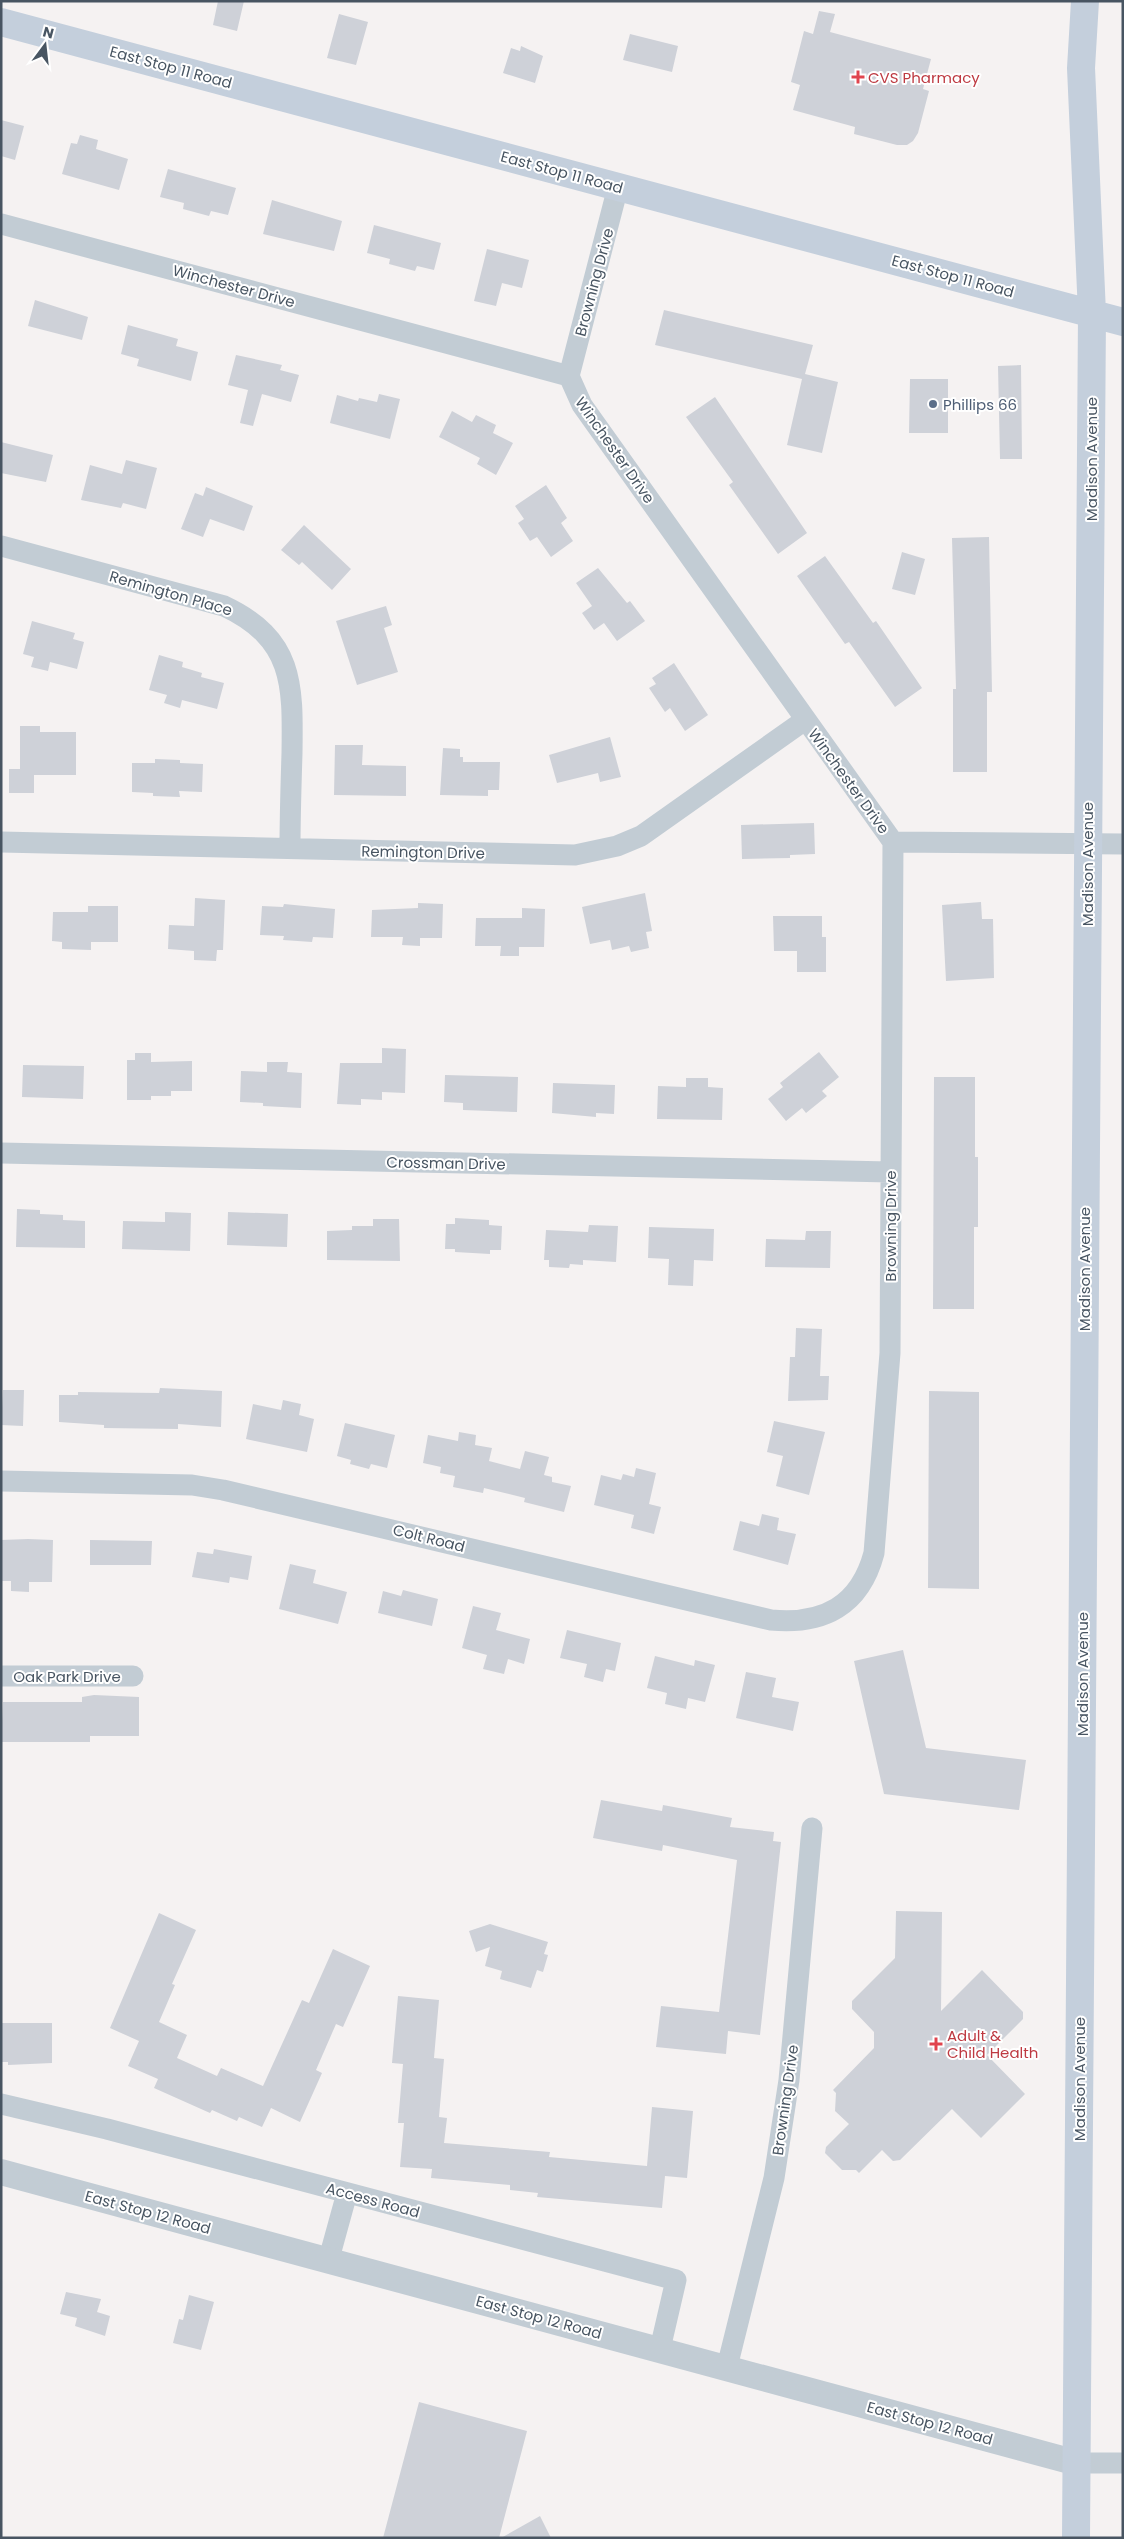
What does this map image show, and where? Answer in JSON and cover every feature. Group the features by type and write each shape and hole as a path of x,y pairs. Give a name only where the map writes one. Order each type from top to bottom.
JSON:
{"main road":[{"name":"Madison Avenue","path":"1076,2538 1092,313 1081,68 1085,1"},
{"name":"East Stop 11 Road","path":"1,22 1123,322"}],"street":[{"name":"Browning Drive","path":"569,376 618,188"},
{"name":"Winchester Drive","path":"1,224 569,376 582,406 893,842 1088,842"},
{"name":"Remington Place","path":"1,546 224,606 240,614 262,630 278,653 291,687 290,848"},
{"name":"Remington Drive","path":"1,842 576,855 617,846 641,836 805,720"},
{"name":"Browning Drive","path":"848,1600 868,1573 875,1548 890,1354 893,842"},
{"path":"1088,842 1123,844"},
{"name":"Crossman Drive","path":"1,1153 890,1172"},
{"name":"Colt Road","path":"1,1482 192,1486 223,1490 771,1620 804,1621 827,1614 848,1600"},
{"name":"Oak Park Drive","path":"1,1676 133,1676"},
{"name":"Browning Drive","path":"727,2367 775,2168 789,2080 812,1828"},
{"name":"Access Road","path":"1,2104 116,2131 676,2280 660,2349"},
{"name":"East Stop 12 Road","path":"1,2172 328,2262 660,2349 1077,2463"},
{"path":"328,2262 346,2193"},
{"path":"1077,2463 1123,2463"}],"building":[{"path":"218,1 244,1 237,31 213,25"},
{"path":"819,11 835,14 830,32 931,59 923,89 929,91 918,133 913,141 907,145 897,145 854,134 855,127 793,110 800,85 791,82 804,31 813,34"},
{"path":"339,14 368,22 356,65 327,58"},
{"path":"630,34 678,46 672,72 623,60"},
{"path":"521,46 543,56 535,83 503,73 511,48 520,51"},
{"path":"1,120 24,126 15,160 1,156"},
{"path":"80,135 98,140 96,149 128,159 119,190 62,174 71,143 77,144"},
{"path":"168,169 236,188 228,215 211,211 209,216 183,209 184,203 160,197"},
{"path":"272,200 342,221 334,251 263,234"},
{"path":"374,225 441,243 434,270 417,266 415,271 389,264 390,259 367,253"},
{"path":"487,249 529,260 522,288 502,283 496,306 474,301"},
{"path":"35,300 88,317 82,340 28,326"},
{"path":"664,310 813,345 805,374 838,382 822,453 787,445 802,379 655,345"},
{"path":"128,325 178,339 176,346 198,352 191,381 137,366 139,359 121,354"},
{"path":"236,355 282,365 280,370 299,375 291,402 262,394 253,426 240,423 248,390 228,385"},
{"path":"1021,365 1022,459 1000,459 998,366"},
{"path":"910,379 948,379 948,433 909,433"},
{"path":"379,394 400,399 390,439 330,423 337,395 358,401 359,398 377,402"},
{"path":"715,397 807,533 778,554 729,485 733,482 686,417"},
{"path":"452,411 472,422 476,415 496,425 493,433 513,443 496,475 477,464 480,458 439,437"},
{"path":"1,442 53,455 46,482 1,473"},
{"path":"126,460 157,468 146,509 123,503 121,508 81,500 90,465 122,474"},
{"path":"546,485 567,518 561,523 573,541 551,557 537,537 530,541 518,523 524,519 515,506"},
{"path":"206,487 253,506 244,531 210,519 203,537 181,529 195,493 203,496"},
{"path":"304,525 351,569 332,590 302,562 299,565 281,550"},
{"path":"989,537 992,692 987,692 987,772 953,772 953,689 956,689 952,538"},
{"path":"902,552 925,559 915,595 892,589"},
{"path":"825,556 873,623 876,621 922,688 895,707 849,642 845,644 797,576"},
{"path":"598,568 627,603 630,601 645,621 617,641 604,623 594,630 582,613 592,606 576,583"},
{"path":"386,606 392,625 384,628 398,672 357,685 336,621"},
{"path":"32,621 75,633 73,639 84,642 77,669 50,662 48,671 31,667 34,657 23,654"},
{"path":"159,655 183,662 182,667 202,673 201,677 224,683 217,709 182,700 180,708 164,703 167,695 149,690"},
{"path":"674,663 708,715 685,731 670,708 665,712 649,688 656,684 652,678"},
{"path":"20,726 40,726 40,732 76,732 76,775 34,775 34,793 9,793 9,769 20,769"},
{"path":"610,737 621,777 600,782 598,773 557,783 549,755"},
{"path":"335,745 363,745 362,765 406,766 406,796 334,795"},
{"path":"443,748 460,749 460,757 463,757 463,762 500,762 499,790 488,790 488,796 440,795"},
{"path":"155,759 180,760 180,763 203,764 202,792 179,791 180,797 153,796 153,793 132,792 132,763 155,763"},
{"path":"814,823 815,854 790,855 790,858 742,859 741,825"},
{"path":"645,893 652,931 646,932 649,948 631,952 629,946 612,950 610,940 590,944 582,907"},
{"path":"195,898 225,900 223,950 217,950 216,961 194,960 194,951 168,949 169,925 194,926"},
{"path":"981,902 982,919 993,919 994,978 946,981 942,905"},
{"path":"418,903 443,904 442,938 420,938 420,946 402,945 403,937 371,937 372,910 418,908"},
{"path":"284,904 335,909 333,938 313,937 312,942 283,940 284,936 260,935 262,906 283,907"},
{"path":"88,906 118,906 118,942 91,942 91,950 62,949 62,942 52,941 53,912 88,912"},
{"path":"522,908 545,909 544,947 519,947 519,956 500,956 501,946 475,946 476,918 522,918"},
{"path":"773,916 822,916 822,937 826,937 826,972 797,972 797,951 774,951"},
{"path":"382,1048 406,1049 405,1093 382,1092 382,1100 361,1099 361,1105 337,1104 340,1063 382,1063"},
{"path":"819,1052 839,1077 822,1091 827,1096 806,1113 802,1108 786,1121 768,1099 783,1087 780,1083"},
{"path":"135,1053 151,1053 151,1062 192,1061 192,1091 171,1091 171,1096 151,1096 151,1100 127,1100 127,1060 135,1060"},
{"path":"267,1062 288,1062 287,1072 302,1073 301,1108 263,1106 263,1103 240,1102 241,1071 267,1072"},
{"path":"23,1065 84,1066 83,1099 22,1097"},
{"path":"445,1075 518,1077 517,1112 463,1110 463,1103 444,1102"},
{"path":"934,1077 975,1077 975,1157 978,1157 978,1227 974,1227 974,1309 933,1309"},
{"path":"686,1078 708,1078 708,1087 723,1088 722,1120 657,1119 658,1086 686,1087"},
{"path":"553,1083 615,1085 614,1114 596,1113 596,1117 552,1113"},
{"path":"17,1209 40,1210 40,1214 63,1215 63,1220 85,1221 85,1248 16,1247"},
{"path":"165,1212 191,1213 190,1251 122,1249 123,1221 165,1222"},
{"path":"228,1212 288,1214 287,1247 227,1245"},
{"path":"455,1218 489,1220 489,1225 502,1226 501,1250 490,1250 490,1254 455,1252 455,1249 445,1249 446,1224 455,1224"},
{"path":"373,1219 399,1219 400,1261 327,1260 327,1231 352,1230 352,1226 373,1226"},
{"path":"589,1225 618,1226 616,1262 583,1260 583,1265 570,1264 569,1268 549,1267 549,1260 544,1260 546,1230 588,1232"},
{"path":"649,1227 714,1229 713,1261 694,1260 693,1286 668,1285 669,1259 648,1258"},
{"path":"806,1231 831,1231 830,1268 765,1267 766,1239 805,1240"},
{"path":"796,1328 822,1329 820,1376 829,1376 828,1400 788,1401 790,1357 795,1357"},
{"path":"160,1388 222,1391 221,1427 178,1424 178,1429 104,1428 104,1425 59,1422 59,1395 78,1395 78,1392 159,1393"},
{"path":"3,1390 24,1390 23,1426 1,1425"},
{"path":"929,1391 979,1392 979,1589 928,1588"},
{"path":"283,1400 301,1404 299,1415 314,1419 307,1452 246,1439 253,1404 281,1410"},
{"path":"774,1421 825,1432 809,1495 776,1486 783,1456 767,1452"},
{"path":"345,1423 395,1435 387,1468 371,1464 369,1469 350,1464 351,1460 337,1456"},
{"path":"459,1432 476,1435 475,1445 492,1448 489,1461 520,1469 525,1451 549,1457 544,1475 552,1477 552,1482 571,1486 564,1512 524,1502 525,1498 484,1488 483,1493 453,1487 455,1476 440,1473 441,1467 423,1463 428,1435 458,1441"},
{"path":"636,1468 656,1473 649,1504 661,1507 654,1534 631,1528 634,1515 594,1505 601,1475 621,1480 623,1474 634,1477"},
{"path":"762,1514 779,1518 777,1530 796,1534 788,1565 733,1550 740,1521 759,1526"},
{"path":"1,1540 53,1540 52,1582 29,1582 29,1592 11,1591 11,1581 1,1581"},
{"path":"90,1540 152,1541 151,1565 90,1565"},
{"path":"214,1549 252,1556 248,1580 230,1577 229,1583 192,1577 197,1552 213,1554"},
{"path":"290,1564 316,1570 313,1583 347,1592 338,1624 279,1609"},
{"path":"403,1590 438,1599 432,1626 378,1613 383,1591 401,1596"},
{"path":"473,1606 501,1613 496,1630 530,1639 524,1664 508,1659 504,1674 483,1669 487,1655 462,1648"},
{"path":"567,1630 621,1643 615,1671 606,1669 603,1682 584,1677 587,1664 560,1658"},
{"path":"903,1650 926,1748 1026,1760 1019,1810 884,1794 854,1661"},
{"path":"655,1656 694,1666 695,1660 715,1665 705,1702 688,1698 686,1709 665,1704 667,1693 647,1688"},
{"path":"746,1672 776,1678 772,1697 799,1702 793,1731 736,1718"},
{"path":"94,1695 139,1697 139,1736 90,1736 90,1742 1,1742 3,1702 82,1702 82,1697"},
{"path":"601,1800 662,1811 663,1805 732,1818 730,1827 774,1832 773,1841 781,1842 760,2035 728,2031 726,2054 656,2047 661,2006 719,2012 737,1860 663,1845 662,1851 593,1838"},
{"name":"Adult & Child Health","path":"896,1911 942,1912 941,2011 982,1970 1023,2012 1023,2019 987,2055 1025,2094 981,2138 952,2109 900,2160 893,2161 882,2150 859,2173 856,2170 842,2170 825,2153 826,2147 849,2124 835,2111 836,2093 833,2090 874,2048 874,2032 852,2009 852,2001 895,1958"},
{"path":"159,1913 196,1930 172,1984 175,1985 159,2022 187,2035 177,2058 217,2076 221,2068 263,2086 302,2000 309,2003 333,1949 370,1966 343,2027 336,2024 316,2070 322,2073 300,2122 271,2108 262,2127 239,2117 237,2121 212,2110 210,2113 154,2088 158,2079 128,2066 139,2041 110,2028"},
{"path":"490,1924 548,1942 544,1954 548,1955 543,1972 537,1970 531,1988 500,1979 502,1971 485,1966 490,1947 476,1952 469,1931"},
{"path":"398,1996 439,2000 434,2058 444,2059 439,2117 447,2118 444,2143 550,2152 549,2157 647,2166 652,2107 693,2111 687,2178 665,2176 662,2208 537,2197 538,2193 510,2190 510,2185 431,2178 432,2169 400,2167 404,2123 398,2123 403,2064 392,2063"},
{"path":"1,2023 52,2023 52,2063 8,2065 8,2062 1,2062"},
{"path":"66,2292 101,2299 97,2312 110,2316 105,2336 75,2326 77,2318 60,2314"},
{"path":"189,2295 214,2302 201,2350 173,2343 179,2319 183,2320"},
{"path":"419,2402 527,2431 499,2538 383,2538"},
{"path":"540,2516 551,2538 501,2538"}],"place":[{"name":"CVS Pharmacy","path":"858,77"},
{"name":"Phillips 66","path":"933,404"},
{"name":"Adult & Child Health","path":"936,2044"}]}
